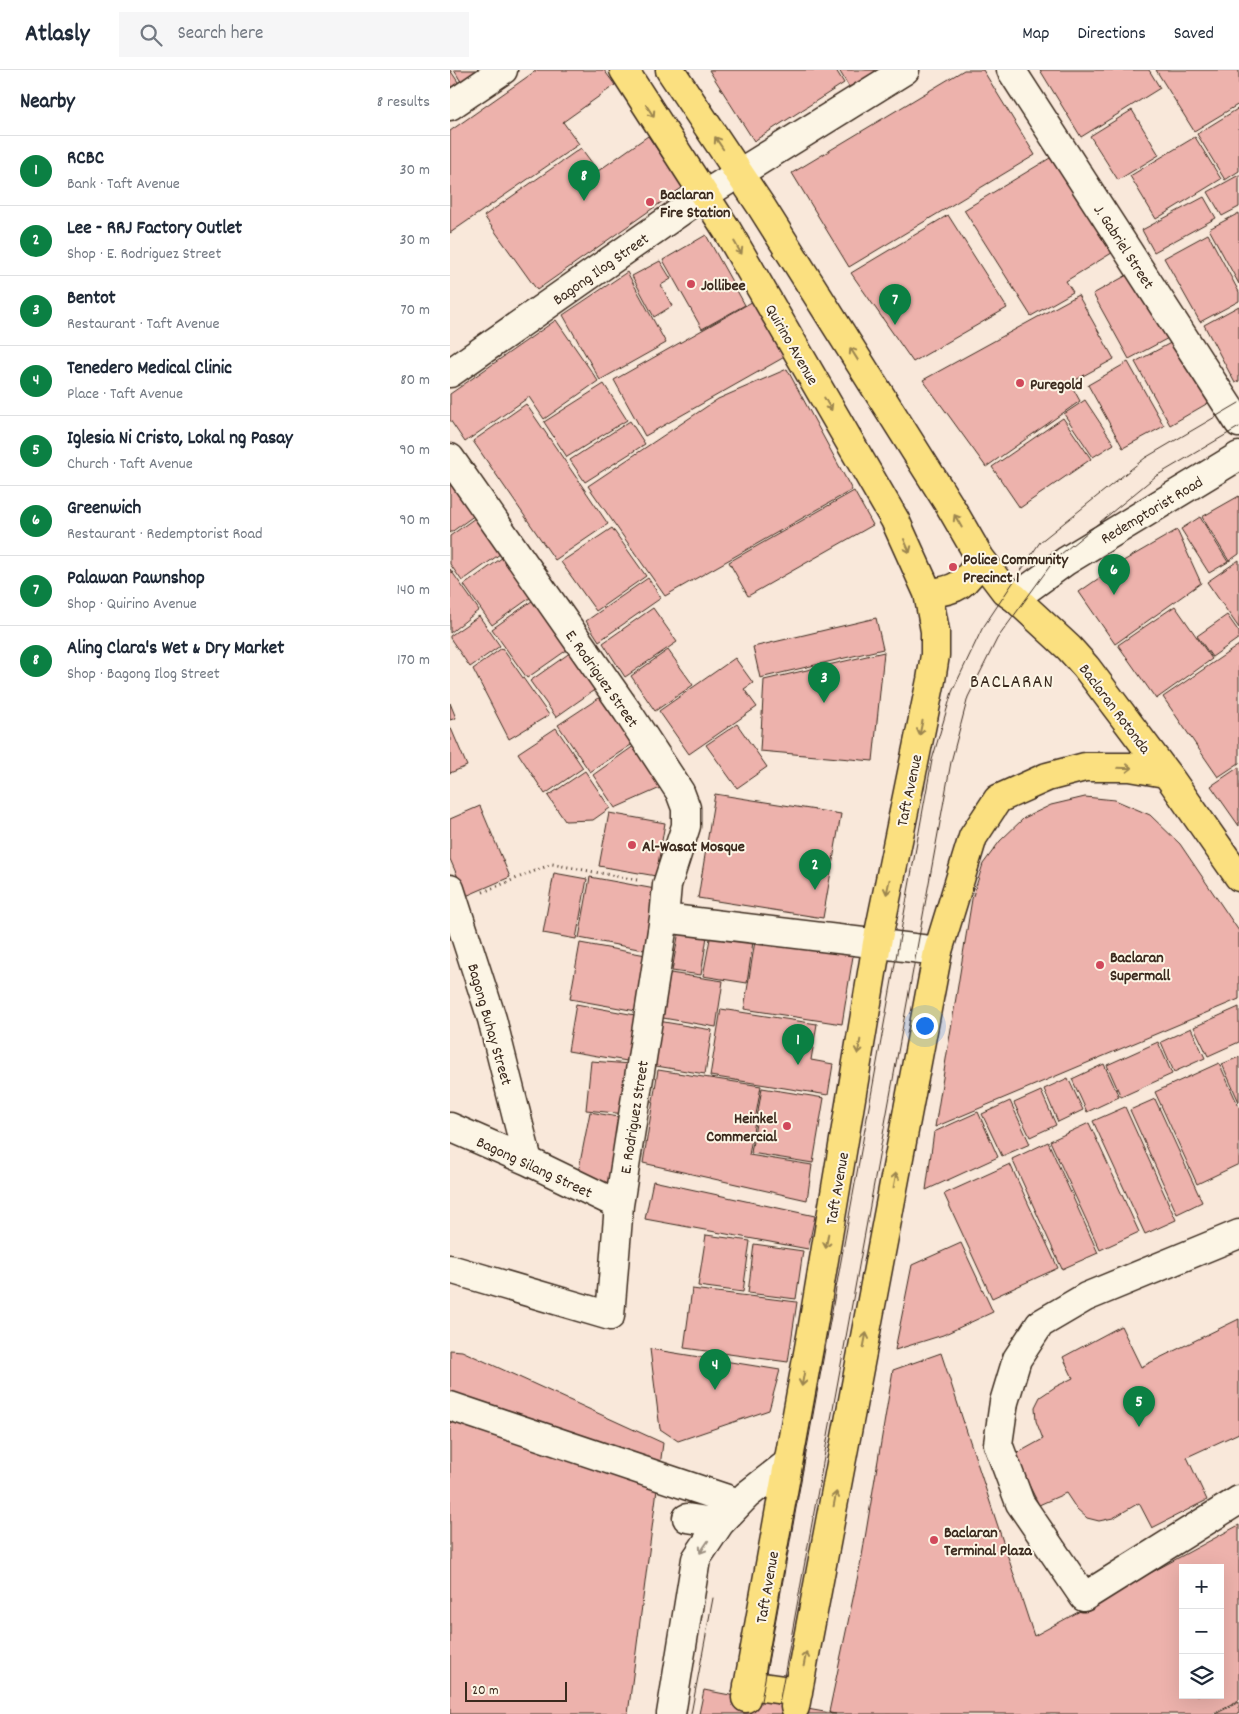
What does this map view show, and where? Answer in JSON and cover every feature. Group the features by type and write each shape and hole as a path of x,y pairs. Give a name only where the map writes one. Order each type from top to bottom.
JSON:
{"main road":[{"name":"Quirino Avenue","path":"624,70 727,230 895,520 928,593 935,631 935,655 931,680"},
{"path":"670,70 738,173 929,473 980,558 1010,594"},
{"path":"928,593 945,592 961,585 973,573 980,558"},
{"name":"Baclaran Rotonda","path":"1010,594 1069,648 1086,667 1165,773"},
{"name":"Taft Avenue","path":"931,680 877,943 812,1331 747,1692 797,1700 938,951"},
{"name":"Baclaran Rotonda","path":"938,951 973,837 998,799 1047,777 1085,767 1130,767 1165,773"},
{"path":"1165,773 1239,877"}],"street":[{"path":"450,106 503,70"},
{"name":"Bagong Ilog Street","path":"450,373 704,194 905,70"},
{"name":"J. Gabriel Street","path":"1011,70 1239,423"},
{"name":"Redemptorist Road","path":"1010,594 1239,456"},
{"name":"E. Rodriguez Street","path":"450,458 627,711 680,792 686,808 686,826 667,885 664,918 619,1205 610,1316 450,1269"},
{"name":"Bagong Buhay Street","path":"453,896 492,1019 528,1161"},
{"path":"664,918 938,951"},
{"name":"Bagong Silang Street","path":"450,1127 528,1161 619,1205"},
{"path":"1239,1234 1086,1297 1040,1324 1017,1359 1004,1402 998,1444 1020,1503 1084,1597 1239,1500"},
{"path":"450,1406 739,1504"},
{"path":"671,1714 696,1559 720,1523 747,1495 788,1463"},
{"path":"687,1518 720,1523"}],"path":[{"path":"453,896 552,864 667,885"}],"building":[{"path":"450,70 460,85 450,92"},
{"path":"454,70 486,70 463,85"},
{"path":"537,70 604,70 615,85 563,122 579,144 450,233 450,131"},
{"path":"709,70 836,70 844,83 754,141"},
{"path":"839,70 875,70 876,72 849,87"},
{"path":"964,70 983,70 1035,155 849,267 792,173"},
{"path":"1040,70 1149,70 1160,88 1081,137"},
{"path":"1156,70 1239,70 1239,104 1194,131"},
{"path":"1239,108 1239,171 1225,180 1197,134"},
{"path":"1132,110 1159,155 1118,180 1090,136"},
{"path":"648,136 683,187 537,290 484,216 581,148 598,171"},
{"path":"1195,137 1221,179 1156,219 1130,176"},
{"path":"1050,158 1115,251 1066,281 1073,292 1031,316 964,210"},
{"path":"1239,175 1239,207 1222,216 1208,192"},
{"path":"1204,197 1216,218 1154,252 1142,230"},
{"path":"1239,213 1239,284 1209,229"},
{"path":"948,215 1007,308 913,362 851,273"},
{"path":"1208,234 1239,292 1239,301 1200,322 1164,258"},
{"path":"706,235 745,305 702,329 663,260"},
{"path":"660,261 671,279 661,285 672,306 654,317 632,276"},
{"path":"627,272 666,343 600,380 563,315"},
{"path":"1129,274 1174,335 1129,359 1093,294"},
{"path":"1078,295 1114,359 1070,383 1080,401 986,467 923,380"},
{"path":"757,299 788,355 645,436 614,380"},
{"path":"1239,306 1239,381 1235,383 1204,325"},
{"path":"556,320 598,381 544,419 529,397 465,442 450,420 450,394"},
{"path":"1178,339 1215,399 1170,425 1135,362"},
{"path":"1128,362 1164,426 1123,448 1088,385"},
{"path":"787,369 852,490 665,596 588,486 718,399"},
{"path":"604,384 627,420 567,457 544,422"},
{"path":"1085,400 1114,444 1093,457 1064,414"},
{"path":"526,404 608,524 555,560 473,441"},
{"path":"1063,418 1091,459 1020,508 992,467"},
{"path":"630,421 645,444 585,482 570,460"},
{"path":"450,479 475,515 450,533"},
{"path":"854,491 873,525 748,596 729,562"},
{"path":"1239,496 1239,554 1229,561 1202,517"},
{"path":"1200,517 1228,562 1209,573 1181,529"},
{"path":"475,518 500,554 462,581 450,564 450,536"},
{"path":"612,528 646,576 596,611 561,562"},
{"path":"1177,530 1201,583 1115,644 1079,592 1125,560"},
{"path":"506,555 534,595 492,625 464,585"},
{"path":"1239,560 1239,628 1207,582"},
{"path":"450,569 479,610 450,633"},
{"path":"648,578 661,598 599,641 586,621"},
{"path":"539,596 574,645 527,678 492,629"},
{"path":"1175,606 1212,659 1156,699 1118,645"},
{"path":"653,608 677,642 625,677 603,643"},
{"path":"1227,615 1239,632 1239,638 1212,657 1197,636"},
{"path":"479,616 500,646 470,667 450,636"},
{"path":"876,618 883,649 760,678 753,647"},
{"path":"1239,645 1239,763 1218,777 1163,697"},
{"path":"502,648 549,715 509,739 473,669"},
{"path":"574,650 600,686 556,717 530,681"},
{"path":"668,650 693,685 655,711 631,676"},
{"path":"884,652 873,761 760,751 764,680"},
{"path":"735,658 753,683 744,689 757,707 689,754 659,711"},
{"path":"605,694 637,741 590,772 558,725"},
{"path":"450,703 456,718 450,720"},
{"path":"737,724 767,767 737,788 706,745"},
{"path":"450,726 467,766 450,773"},
{"path":"556,728 583,768 545,794 518,753"},
{"path":"638,743 667,785 615,808 593,775"},
{"path":"1239,767 1239,826 1211,786"},
{"path":"585,771 610,808 593,820 565,821 548,796"},
{"path":"715,794 841,814 823,918 698,898"},
{"name":"Baclaran Supermall","path":"1085,797 1115,800 1150,815 1180,844 1239,931 1239,999 935,1127 972,899 983,864 1000,841 1024,818 1051,805"},
{"path":"480,806 510,877 466,896 450,859 450,819"},
{"name":"Al-Wasat Mosque","path":"609,813 665,823 656,876 599,866"},
{"path":"554,873 587,879 576,939 543,933"},
{"path":"590,877 655,889 644,950 579,938"},
{"path":"680,925 708,930 701,975 672,971"},
{"path":"712,928 754,935 747,983 703,976"},
{"path":"756,935 854,950 842,1024 744,1009"},
{"path":"580,943 646,955 636,1011 570,999"},
{"path":"670,973 723,981 716,1027 663,1018"},
{"path":"576,1004 635,1015 627,1061 568,1051"},
{"path":"1239,1007 1239,1042 1208,1056 1194,1027"},
{"path":"721,1009 817,1024 811,1060 833,1064 828,1095 710,1076"},
{"path":"658,1021 712,1030 705,1074 650,1065"},
{"path":"1191,1028 1205,1058 1174,1072 1161,1042"},
{"path":"1158,1042 1172,1074 1121,1097 1107,1065"},
{"path":"1239,1057 1239,1102 1222,1064"},
{"path":"591,1061 630,1064 626,1114 586,1110"},
{"path":"1219,1063 1239,1107 1239,1164 1197,1184 1155,1092"},
{"path":"1104,1064 1119,1097 1087,1112 1072,1079"},
{"path":"658,1070 761,1086 749,1155 812,1165 807,1200 643,1163"},
{"path":"1068,1078 1083,1110 1058,1122 1044,1089"},
{"name":"Heinkel Commercial","path":"762,1088 824,1098 813,1163 751,1153"},
{"path":"1041,1091 1056,1125 1030,1137 1014,1103"},
{"path":"1155,1099 1202,1202 1177,1214 1130,1110"},
{"path":"1010,1101 1030,1144 1002,1156 982,1114"},
{"path":"1125,1107 1176,1220 1145,1234 1093,1121"},
{"path":"590,1112 624,1118 612,1185 577,1178"},
{"path":"978,1112 998,1157 926,1190 934,1132"},
{"path":"1089,1123 1139,1232 1100,1250 1050,1141"},
{"path":"1048,1142 1098,1253 1062,1269 1012,1159"},
{"path":"1010,1164 1058,1268 992,1298 944,1194"},
{"path":"653,1181 815,1216 808,1249 645,1219"},
{"path":"706,1235 750,1241 743,1292 698,1286"},
{"path":"961,1243 993,1312 943,1335 895,1350 912,1265"},
{"path":"754,1244 803,1251 796,1299 748,1293"},
{"path":"692,1289 797,1302 788,1362 684,1348"},
{"path":"1239,1319 1239,1433 1187,1457 1207,1500 1152,1528 1139,1503 1113,1518 1099,1521 1087,1518 1076,1508 1066,1493 1039,1505 1014,1455 1043,1439 1036,1421 1035,1407 1040,1397 1073,1378 1063,1357 1121,1326 1141,1367"},
{"path":"650,1349 780,1370 769,1410 678,1441 660,1429"},
{"path":"450,1350 462,1351 663,1443 628,1714 450,1714"},
{"name":"Baclaran Terminal Plaza","path":"941,1353 1034,1636 1239,1525 1239,1700 1212,1714 831,1714 829,1712 862,1556 893,1370"},
{"path":"704,1690 761,1701 836,1714 699,1714"},
{"path":"1239,1702 1239,1714 1215,1714"}],"tram line":[{"path":"761,1701 932,760 952,692 982,629 1040,542 1145,458 1239,403"},
{"path":"779,1704 951,762 968,697 997,639 1055,559 1156,476 1239,427"},
{"path":"691,1714 713,1598"}],"place":[{"name":"Aling Clara's Wet & Dry Market","path":"584,201"},
{"name":"Baclaran Fire Station","path":"650,202"},
{"name":"Jollibee","path":"691,284"},
{"name":"Palawan Pawnshop","path":"895,325"},
{"name":"Puregold","path":"1020,383"},
{"name":"Police Community Precinct 1","path":"953,567"},
{"name":"Greenwich","path":"1114,595"},
{"name":"Bentot","path":"824,703"},
{"name":"Al-Wasat Mosque","path":"632,845"},
{"name":"Lee - RRJ Factory Outlet","path":"815,890"},
{"name":"Baclaran Supermall","path":"1100,965"},
{"name":"RCBC","path":"798,1065"},
{"name":"Heinkel Commercial","path":"787,1126"},
{"name":"Tenedero Medical Clinic","path":"715,1390"},
{"name":"Iglesia Ni Cristo, Lokal ng Pasay","path":"1139,1427"},
{"name":"Baclaran Terminal Plaza","path":"934,1540"}],"district":[{"name":"BACLARAN","path":"1012,680"}]}
